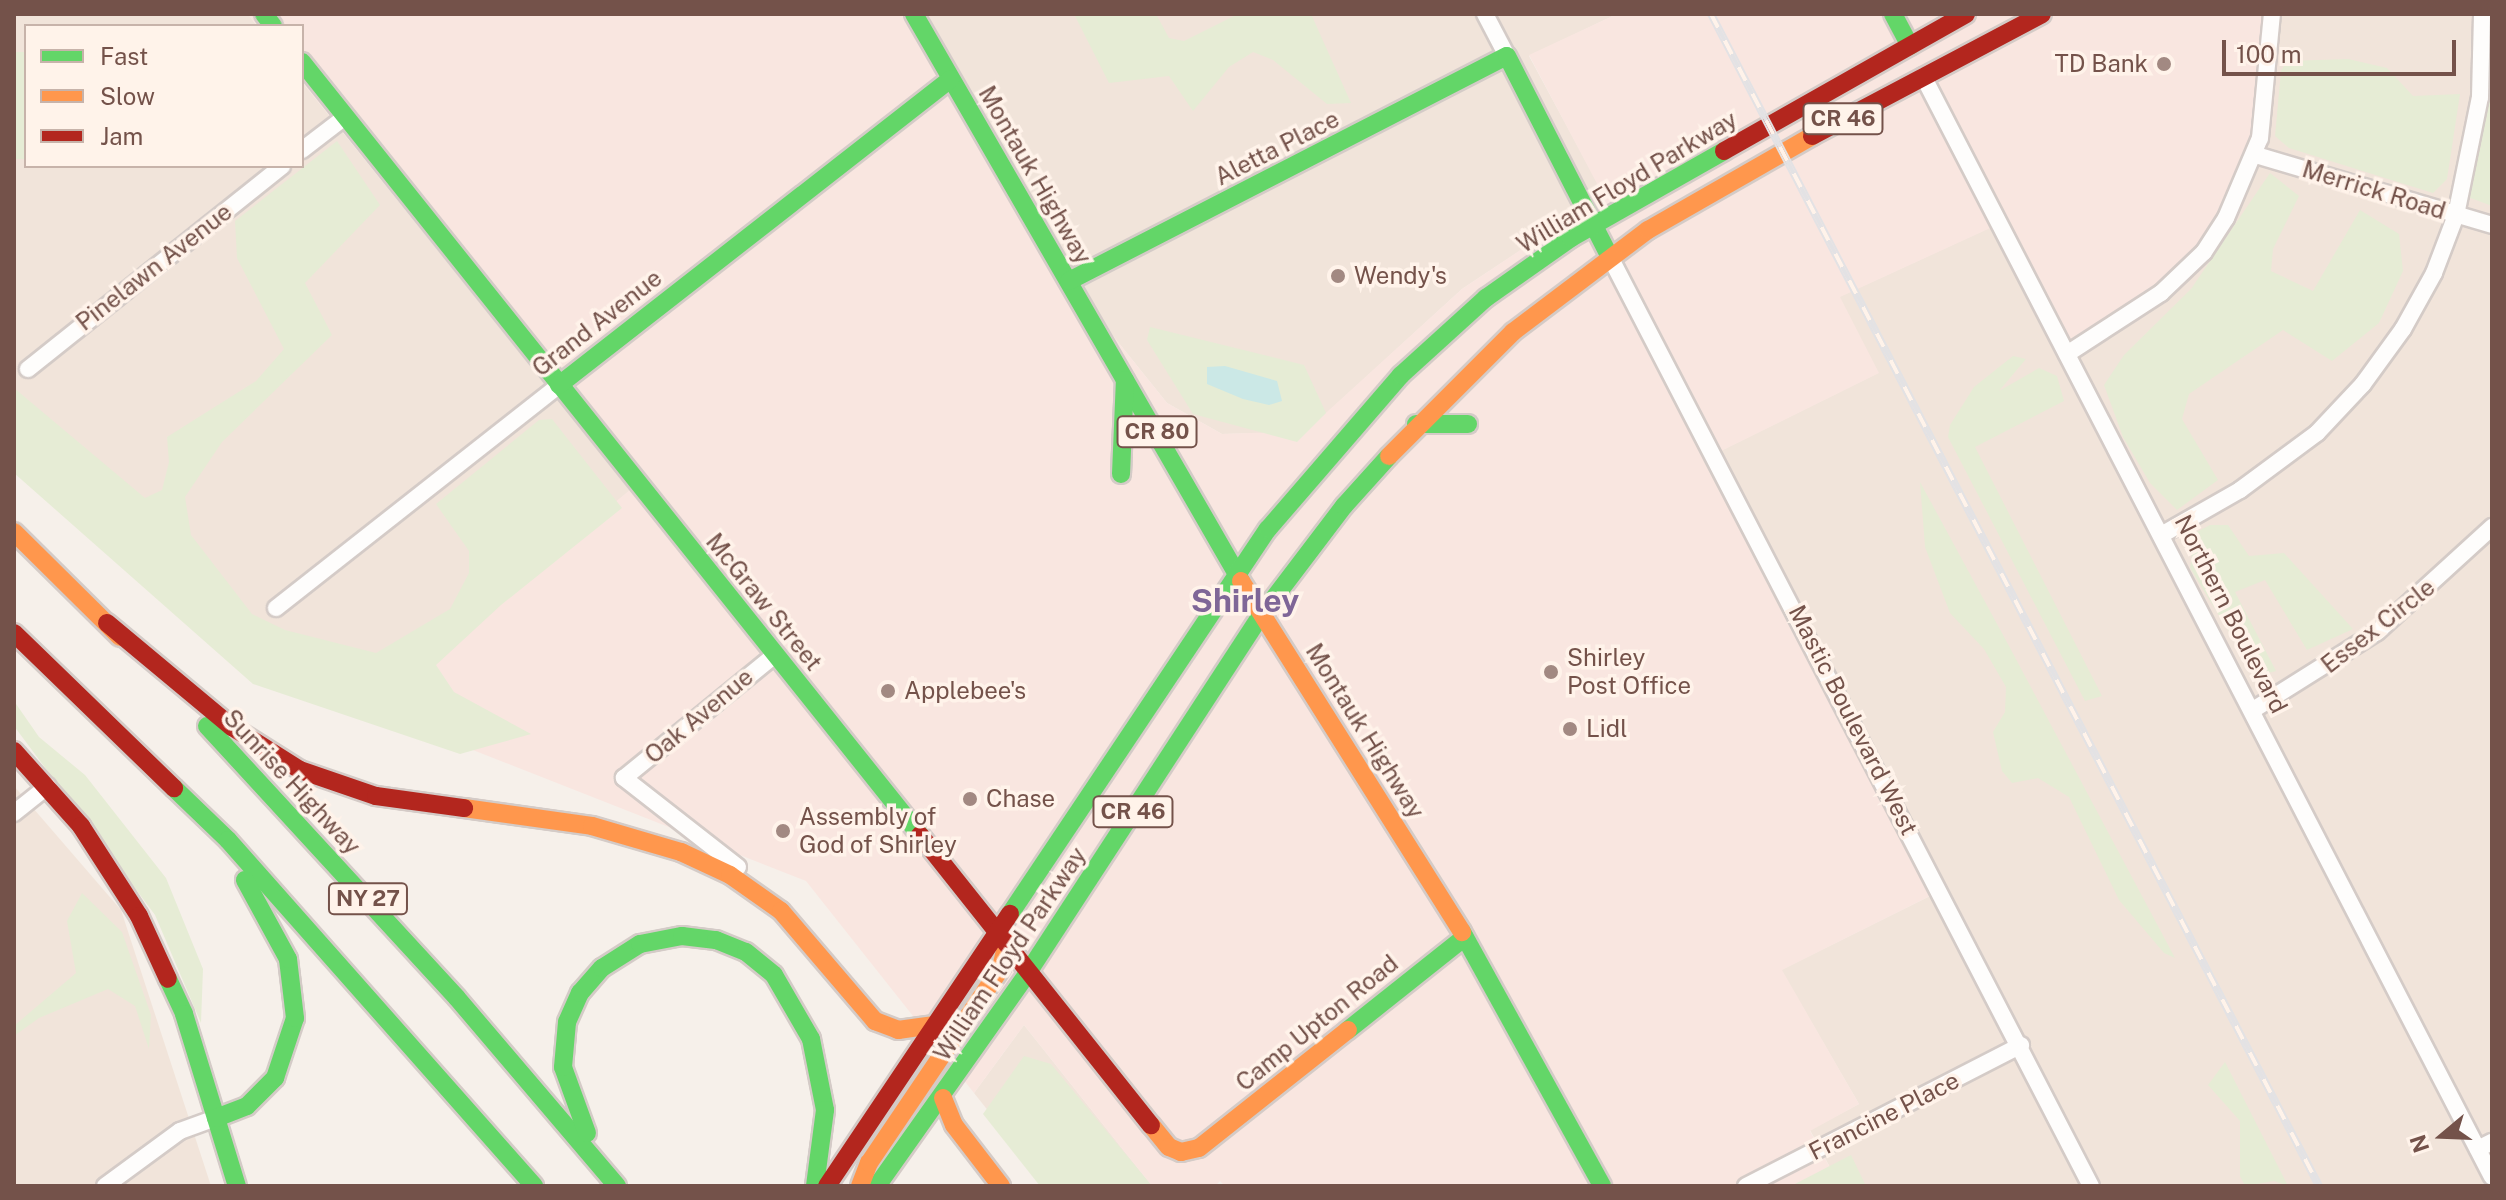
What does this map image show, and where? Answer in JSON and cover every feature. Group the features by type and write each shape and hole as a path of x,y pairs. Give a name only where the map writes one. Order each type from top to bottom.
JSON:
{"main road":[{"name":"Montauk Highway","path":"914,14 1237,574 1465,937 1602,1186"},
{"path":"1893,14 1910,46"},
{"name":"William Floyd Parkway","path":"827,1186 933,1025 1002,936 1096,782 1237,574 1307,481 1401,375 1486,298 1594,224 1966,14"},
{"name":"William Floyd Parkway","path":"877,1186 943,1098 1029,971 1262,614 1344,506 1416,424 1513,332 1610,257 1715,189 2042,14"},
{"path":"1507,56 1610,257"},
{"name":"Aletta Place","path":"1069,281 1507,56"},
{"name":"McGraw Street","path":"304,65 1164,1142 1181,1152 1199,1148"},
{"name":"Grand Avenue","path":"559,385 951,79"},
{"path":"1121,474 1125,377"},
{"path":"1416,424 1468,424"},
{"name":"Sunrise Highway","path":"14,532 107,623 361,891 618,1186"},
{"path":"107,623 251,741 325,781 376,796 639,836 730,875 781,911 875,1021 898,1030 933,1025"},
{"name":"NY 27","path":"14,633 228,840 361,985 534,1186"},
{"path":"1110,723 1150,702"},
{"path":"1093,748 1096,782"},
{"path":"14,751 48,786 117,877 156,947 184,1014 237,1186"},
{"path":"174,790 266,912 295,988 292,1034 275,1078 247,1106 216,1118"},
{"path":"618,1186 569,1096 563,1067 565,1030 580,993 613,959 640,944 682,936 716,940 746,952 774,975 805,1022 824,1092 815,1186"},
{"path":"860,1186 869,1163 1001,968 1002,936"},
{"name":"Camp Upton Road","path":"1199,1148 1465,937"},
{"path":"943,1098 954,1125 1001,1186"}],"street":[{"path":"1485,14 1507,56"},
{"path":"2067,354 2147,304 2189,268 2226,218 2256,155 2272,14"},
{"path":"2163,534 2240,490 2340,411 2410,316 2456,215 2480,97 2482,14"},
{"name":"Northern Boulevard","path":"1923,76 2253,710 2485,1146 2492,1177"},
{"path":"304,148 345,117"},
{"name":"Merrick Road","path":"2256,155 2492,225"},
{"name":"Pinelawn Avenue","path":"28,369 279,168"},
{"name":"Mastic Boulevard West","path":"1610,257 2021,1045 2091,1186"},
{"name":"Grand Avenue","path":"276,608 559,385"},
{"name":"Essex Circle","path":"2253,710 2345,655 2405,611 2492,527"},
{"name":"Oak Avenue","path":"775,655 624,778 748,876 781,911"},
{"path":"14,813 48,786"},
{"name":"Francine Place","path":"1746,1186 2021,1045"},
{"path":"105,1186 180,1131 216,1118"}],"shaded area":[{"path":"14,14 248,14 256,24 24,24 24,168 304,168 304,84 631,490 366,708 14,460"},
{"path":"248,14 914,14 1069,281 1167,403 1222,434 1306,431 1462,289 1603,195 1529,55 1617,14 2272,14 2260,138 2204,252 2067,354 1999,224 1840,297 1879,373 1703,460 1930,896 1782,970 1859,1104 1810,1131 1840,1186 1225,1186 1220,1181 1215,1186 1152,1186 1024,1025 974,1093 806,881 366,708 631,489 304,84 304,24 256,24"},
{"path":"914,14 1617,14 1529,56 1604,195 1462,289 1306,432 1222,434 1167,403 1069,281"},
{"path":"2272,14 2492,14 2492,1186 1840,1186 1810,1130 1859,1104 1781,970 1930,896 1702,460 1878,373 1839,297 2000,223"},
{"path":"14,786 121,910 211,1186 14,1186"},
{"path":"1024,1025 1152,1186 1048,1186 974,1093"}],"green space":[{"path":"1074,14 1156,14 1169,38 1184,41 1238,14 1311,14 1351,103 1327,104 1273,60 1253,52 1229,67 1193,111 1169,76 1109,83"},
{"path":"14,52 24,52 24,159 14,159"},
{"path":"2348,59 2387,68 2413,96 2460,94 2447,179 2433,193 2289,148 2275,136 2281,71 2287,61"},
{"path":"2492,81 2492,206 2468,197"},
{"path":"337,141 380,205 305,283 332,335 222,442 185,497 191,535 252,614 285,630 376,653 450,609 469,573 469,551 436,504 539,420 552,419 622,508 501,605 436,665 454,692 531,734 460,754 253,684 14,473 14,388 145,498 162,490 169,462 167,437 256,381 284,349 237,258 235,221"},
{"path":"2270,173 2299,196 2273,249 2271,271 2313,291 2360,210 2399,234 2403,271 2379,323 2332,361 2283,330 2189,394 2182,419 2218,480 2177,510 2150,483 2123,437 2104,385 2124,355 2191,289"},
{"path":"1150,327 1304,365 1326,413 1297,442 1193,414 1147,340"},
{"path":"2013,356 2026,359 1999,391 2039,368 2057,376 2064,401 1975,447 2102,696 2085,701 1948,437 1950,425 1974,387"},
{"path":"1920,482 2175,958 2164,953 2119,900 2069,797 2038,778 2012,783 2002,771 1993,732 2005,712 2006,687 1984,649 1950,613 1925,547"},
{"path":"2210,525 2228,525 2249,556 2284,553 2353,629 2307,650 2265,580 2235,592 2276,671 2256,676 2190,568 2195,533"},
{"path":"14,701 39,737 85,775 166,878 203,969 201,1023 155,915 14,726"},
{"path":"82,893 122,932 151,1015 149,1049 135,1006 108,989 39,1018 14,1036 14,1026 76,973 67,921"},
{"path":"1024,1056 1051,1064 1152,1186 1040,1186 983,1114"},
{"path":"2225,1062 2288,1186 2274,1181 2245,1186 2240,1176 2240,1121 2208,1085"},
{"path":"1851,1155 1866,1186 1791,1186"}],"water":[{"path":"1225,366 1277,381 1282,401 1269,405 1243,399 1207,384 1207,367"}],"railway":[{"path":"1711,14 2319,1186"}],"traffic: fast":[{"path":"264,14 272,24"},
{"path":"914,14 1241,581"},
{"path":"1893,14 1910,46"},
{"path":"1069,281 1507,56 1610,257"},
{"path":"304,65 920,835"},
{"path":"559,385 951,79"},
{"path":"1010,914 1268,529 1401,375 1486,298 1571,238 1724,151"},
{"path":"1121,474 1125,380"},
{"path":"1416,424 1468,424"},
{"path":"877,1186 1029,971 1262,614 1344,506 1389,456"},
{"path":"207,726 457,998 617,1186"},
{"path":"174,788 228,840 534,1186"},
{"path":"216,1118 247,1106 275,1078 295,1018 288,959 245,880"},
{"path":"1462,932 1602,1186"},
{"path":"587,1133 563,1067 567,1022 580,993 602,968 640,944 682,936 716,940 746,952 774,975 811,1039 825,1110 815,1186"},
{"path":"1348,1030 1465,937"},
{"path":"168,979 184,1014 237,1186"}],"traffic: slow":[{"path":"1389,456 1513,332 1648,230 1812,136"},
{"path":"14,532 120,637"},
{"path":"1241,581 1462,932"},
{"path":"464,808 592,826 681,852 730,875 781,911 875,1021 898,1030 933,1025"},
{"path":"860,1186 869,1163 1001,968 1007,943"},
{"path":"1151,1125 1169,1147 1181,1152 1199,1148 1348,1030"},
{"path":"943,1098 954,1125 1001,1186"}],"traffic: jam":[{"path":"1724,151 1966,14"},
{"path":"1812,136 2042,14"},
{"path":"107,623 232,727 300,770 376,796 464,808"},
{"path":"14,633 174,788"},
{"path":"14,751 81,826 139,916 168,979"},
{"path":"920,835 1151,1125"},
{"path":"827,1186 1010,914"}],"place":[{"name":"TD Bank","path":"2164,64"},
{"name":"Wendy's","path":"1338,276"},
{"name":"Shirley Post Office","path":"1551,672"},
{"name":"Applebee's","path":"888,691"},
{"name":"Lidl","path":"1570,729"},
{"name":"Chase","path":"970,799"},
{"name":"Assembly of God of Shirley","path":"783,831"}],"district":[{"name":"Shirley","path":"1245,601"}]}
